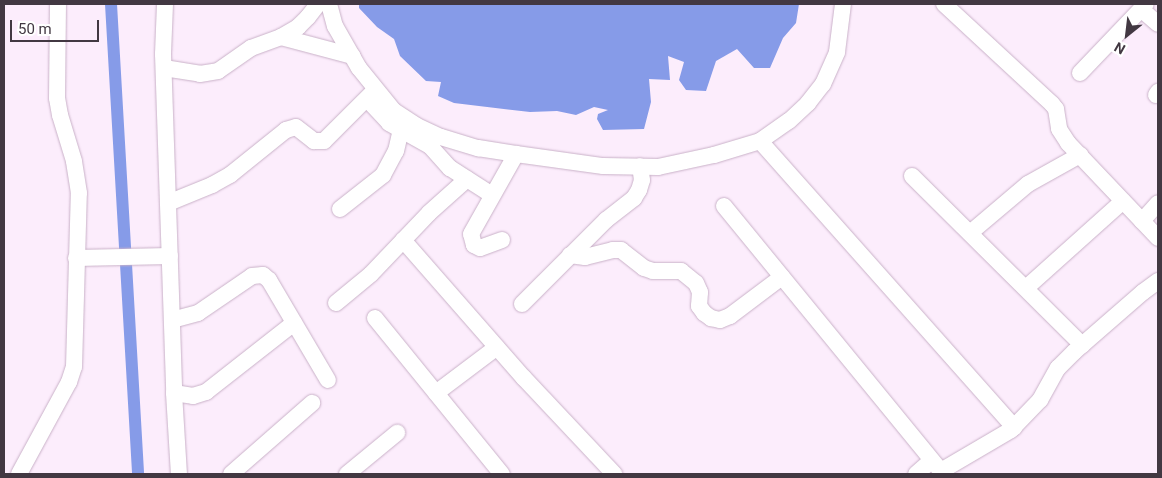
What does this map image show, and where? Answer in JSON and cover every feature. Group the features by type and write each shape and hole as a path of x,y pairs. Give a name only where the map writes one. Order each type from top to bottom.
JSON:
{"street":[{"path":"19,474 72,376 84,258 77,177 57,98 58,4"},
{"path":"165,4 164,68 168,203 165,256 172,320 179,474"},
{"path":"164,68 210,73 228,66 251,48 281,37 308,18 318,4"},
{"path":"329,4 335,26 353,56 384,118 430,146 450,168 492,195"},
{"path":"371,95 416,126 441,138 478,148 603,166 658,167 714,155 760,141 789,121 808,103 823,84 837,52 844,4"},
{"path":"944,4 946,8 1052,104 1056,109 1059,129 1080,155 1158,238"},
{"path":"1080,73 1144,7 1158,24"},
{"path":"281,37 353,56"},
{"path":"168,203 212,185 230,174 286,130 296,127 314,140 324,141 371,95"},
{"path":"340,209 383,174 396,152 401,129"},
{"path":"760,141 1014,427"},
{"path":"502,240 480,248 474,245 471,240 471,234 516,154"},
{"path":"970,233 1028,184 1080,155"},
{"path":"522,304 606,220 634,198 640,190 642,180 640,166"},
{"path":"912,176 1082,345"},
{"path":"336,303 371,274 429,213 467,179"},
{"path":"1026,288 1123,201"},
{"path":"1142,221 1158,203"},
{"path":"724,206 938,469"},
{"path":"403,240 497,347 614,474"},
{"path":"570,255 585,258 613,250 621,250 644,268 680,272 696,283 700,292 699,306 704,313 711,318 720,320 730,316 782,277"},
{"path":"84,258 165,256"},
{"path":"172,320 198,313 252,276 259,274 269,280 328,380"},
{"path":"916,474 938,469 989,444 1014,427 1040,400 1058,368 1143,292 1158,282"},
{"path":"375,318 502,474"},
{"path":"174,393 193,396 206,392 294,323"},
{"path":"436,394 497,347"},
{"path":"231,474 312,403"},
{"path":"347,474 397,433"}],"water":[{"path":"359,4 799,4 796,23 783,38 770,68 754,68 737,49 716,61 706,91 686,90 679,80 684,62 668,56 670,80 649,79 651,102 644,129 603,130 597,119 598,114 608,110 594,107 576,115 557,111 530,112 454,103 438,96 441,82 426,81 400,56 394,39 377,27 359,8"}],"waterway":[{"path":"111,4 138,474"}]}
